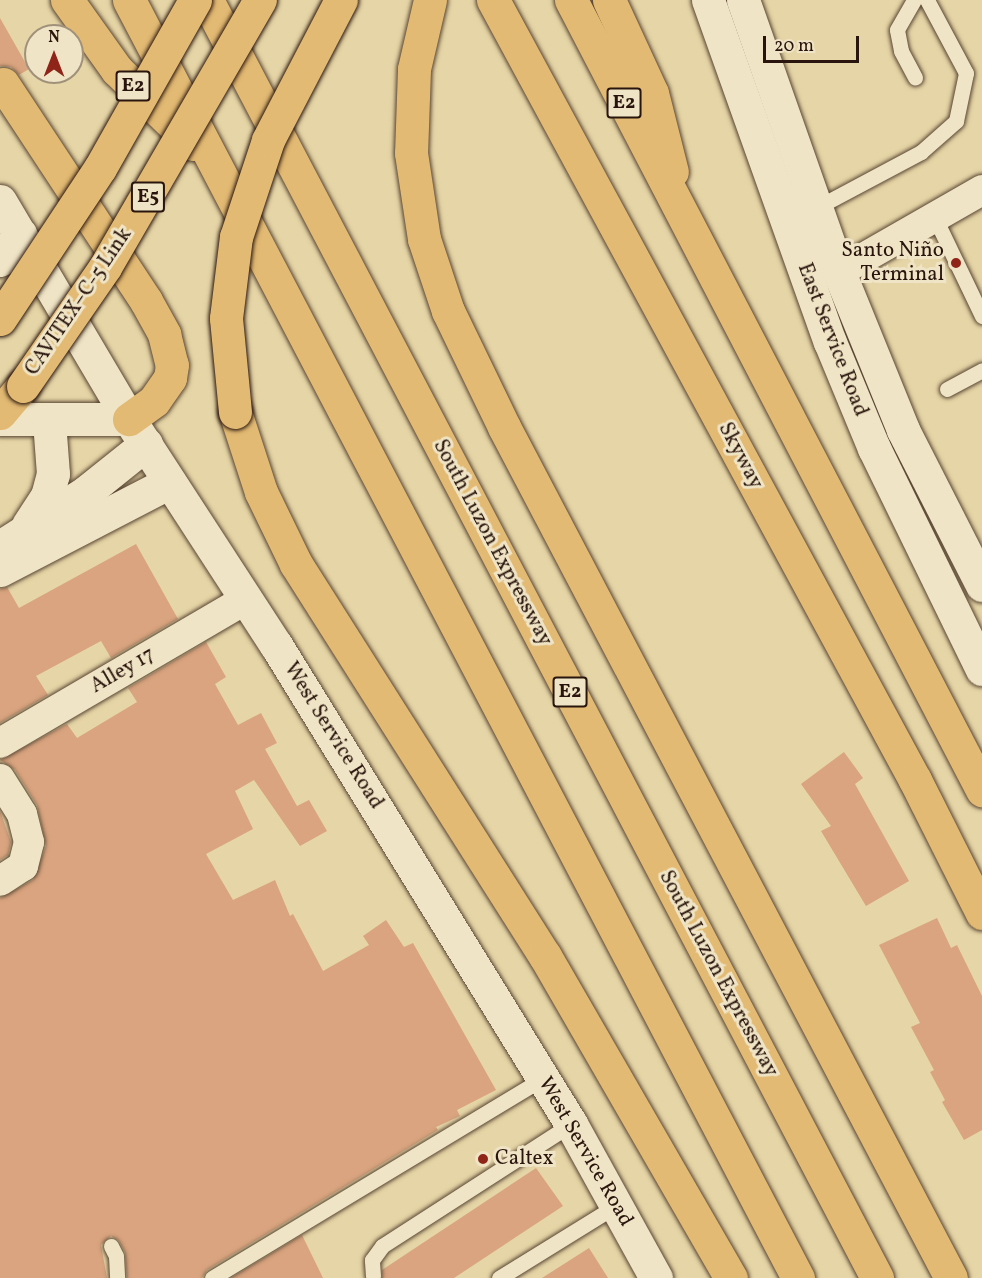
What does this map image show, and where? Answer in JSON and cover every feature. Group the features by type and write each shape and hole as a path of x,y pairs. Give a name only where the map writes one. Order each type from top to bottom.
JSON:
{"highway":[{"name":"E2","path":"67,0 117,70 212,162"},
{"name":"E2","path":"129,0 798,1278"},
{"path":"0,319 100,168 195,0"},
{"name":"South Luzon Expressway","path":"207,0 878,1278"},
{"name":"CAVITEX–C-5 Link","path":"0,413 105,267 260,0"},
{"path":"341,0 268,140 244,205 227,288 230,386 261,492 296,564 463,823 628,1094 731,1278"},
{"path":"430,0 414,69 411,153 424,239 442,294 504,427 951,1278"},
{"name":"Skyway","path":"493,0 915,780 982,913"},
{"name":"E2","path":"571,0 982,790"},
{"name":"E2","path":"609,0 652,93 665,134 678,206"},
{"path":"3,84 146,301 164,334 172,365 170,378 137,432"}],"main road":[{"name":"East Service Road","path":"708,0 801,213 839,272 903,430 982,585"},
{"name":"East Service Road","path":"743,0 801,213 874,448 979,658"},
{"name":"West Service Road","path":"0,201 137,432 246,599 543,1077 656,1278"},
{"path":"0,260 20,234"},
{"path":"0,419 49,420 137,432"},
{"path":"27,526 47,496 53,474 49,420"},
{"path":"874,448 903,430"},
{"path":"0,547 27,526 86,492 137,432"},
{"path":"0,570 170,482"}],"street":[{"path":"839,272 982,190"},
{"name":"Alley 17","path":"0,743 246,599"},
{"path":"0,779 22,814 29,842 23,866 0,881"}],"lane":[{"path":"914,0 897,30 901,51 915,77"},
{"path":"801,213 921,152 956,122 966,73 927,0"},
{"path":"935,218 982,316"},
{"path":"947,389 982,370"},
{"path":"212,1278 543,1077"},
{"path":"373,1276 372,1260 382,1246 571,1124"},
{"path":"499,1278 617,1205"},
{"path":"111,1246 116,1256 117,1278"}],"building":[{"path":"0,18 24,60 24,72 19,75 11,67 0,66"},
{"path":"136,544 178,619 111,658 101,641 36,676 48,695 0,723 0,589 7,587 19,608"},
{"path":"206,642 226,677 215,684 238,725 261,713 277,743 265,749 297,806 309,800 327,831 300,846 254,780 235,791 253,829 206,854 233,900 275,880 290,916 293,914 323,971 369,945 363,936 386,920 404,947 413,943 496,1090 457,1110 460,1116 436,1127 438,1130 207,1270 202,1278 127,1278 125,1252 119,1241 111,1236 101,1245 107,1278 0,1278 0,898 33,880 46,846 37,805 15,770 0,760 67,724 77,738 137,702 128,688"},
{"path":"844,752 863,778 855,784 909,881 866,906 821,831 831,826 801,784"},
{"path":"0,811 11,842 8,855 0,860"},
{"path":"937,918 951,948 957,945 982,996 982,1130 964,1140 942,1102 945,1100 930,1072 934,1070 911,1027 920,1023 879,945"},
{"path":"536,1168 563,1206 454,1278 382,1278 382,1270"},
{"path":"302,1235 323,1278 231,1278"},
{"path":"589,1248 608,1278 542,1278"}],"place":[{"name":"Santo Niño Terminal","path":"956,263"},
{"name":"Caltex","path":"483,1159"}]}
